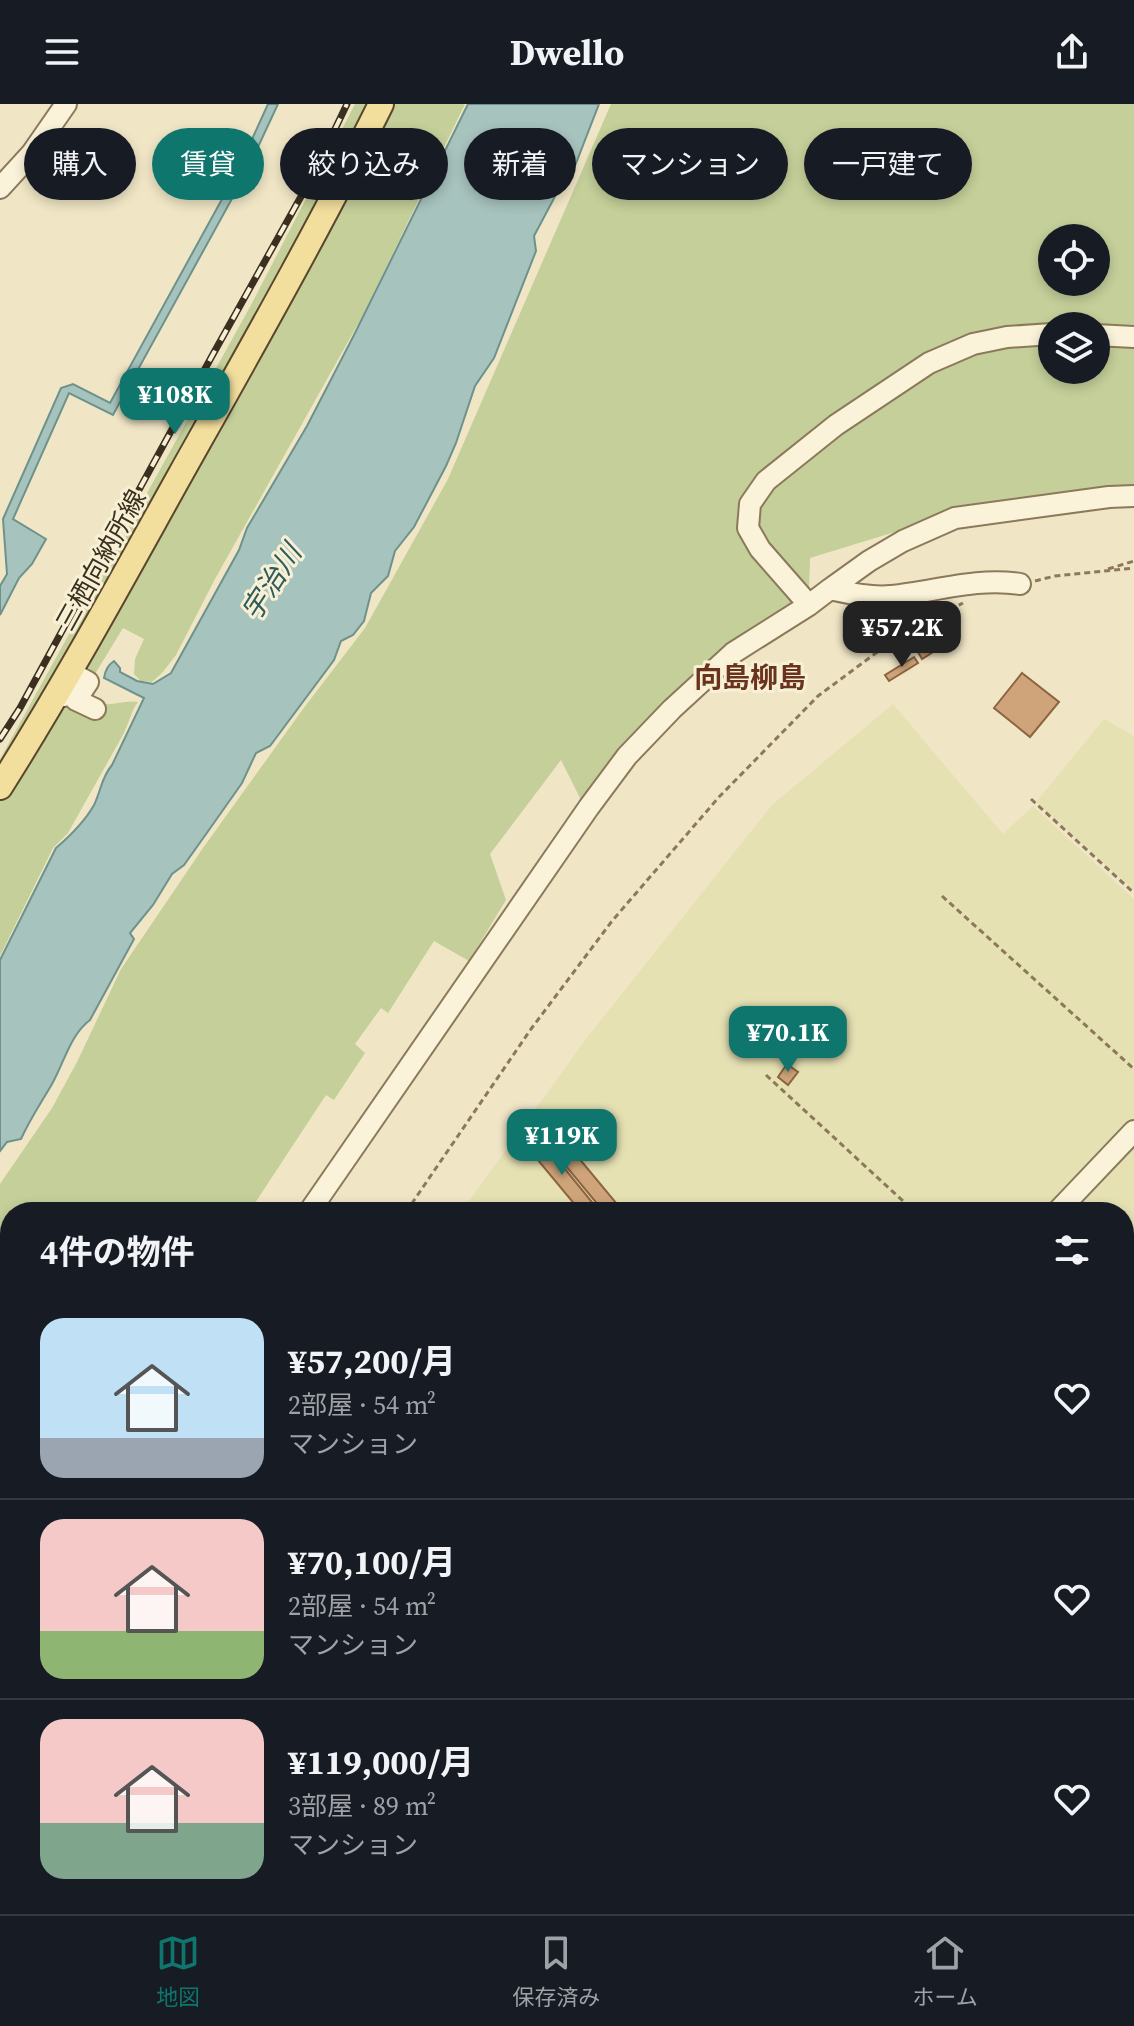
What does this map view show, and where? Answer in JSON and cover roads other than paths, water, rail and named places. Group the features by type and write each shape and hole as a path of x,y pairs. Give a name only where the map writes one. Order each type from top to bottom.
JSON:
{"main road":[{"name":"三栖向納所線","path":"0,787 74,666 257,340 381,104"}],"street":[{"path":"0,188 32,153 66,104"},
{"path":"809,605 760,549 748,528 750,504 766,481 836,425 929,363 973,344 1038,335"},
{"path":"1110,336 1134,337"},
{"path":"316,1202 627,756 733,653 809,605 869,561 903,541 955,518 1134,496"},
{"path":"830,589 889,597 982,582 1020,584"},
{"path":"0,797 77,676 88,682 76,700 95,709"},
{"path":"1066,1202 1134,1131"}],"water":[{"path":"268,104 278,104 264,134 264,128 257,128"},
{"name":"宇治川","path":"468,104 599,104 576,163 576,128 464,128 464,200 553,200 534,236 536,251 494,358 475,386 446,466 414,527 395,551 388,576 371,593 364,621 353,635 341,641 334,660 270,746 256,753 242,783 184,865 172,874 153,905 130,933 134,939 90,1020 72,1041 21,1139 7,1142 0,1151 0,960 56,848 77,828 94,805 144,698 104,678 106,671 114,661 120,672 137,681 153,684 171,673 239,550 247,528 307,426 421,200 448,200 448,145"},
{"path":"222,200 231,200 113,415 69,393 13,519 46,539 32,564 19,578 0,615 0,586 7,574 3,519 61,388 73,384 110,403"}],"railway":[{"path":"0,739 20,708 313,175 347,104"}],"district":[{"name":"向島柳島","path":"750,677"}]}
